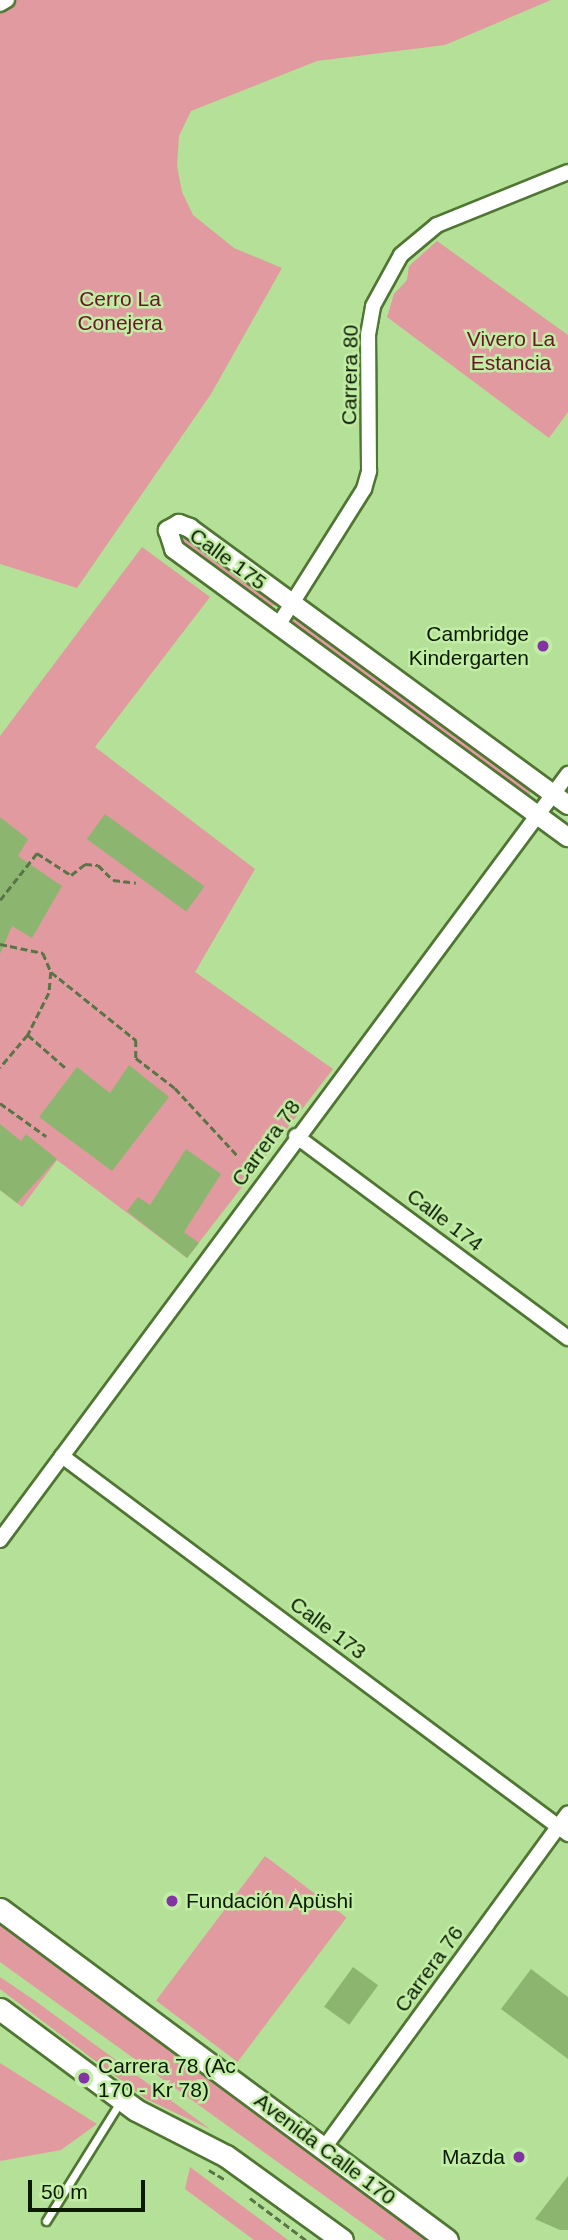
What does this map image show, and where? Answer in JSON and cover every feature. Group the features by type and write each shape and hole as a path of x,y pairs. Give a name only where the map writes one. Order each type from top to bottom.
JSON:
{"main road":[{"name":"Avenida Calle 170","path":"0,1909 447,2240"},
{"path":"0,2009 121,2099 163,2126 226,2157 342,2240"}],"street":[{"path":"0,4 7,0"},
{"name":"Carrera 80","path":"279,624 364,489 370,460 369,335 373,306 401,255 437,225 568,172"},
{"name":"Calle 175","path":"568,805 190,528 178,524 168,530 174,549 568,837"},
{"name":"Carrera 78","path":"0,1540 296,1136 568,774"},
{"name":"Calle 174","path":"296,1136 568,1338"},
{"name":"Calle 173","path":"62,1455 563,1830"},
{"name":"Carrera 76","path":"324,2148 563,1830 568,1814"}],"lane":[{"path":"46,2221 121,2099"}],"path":[{"path":"0,900 37,853 71,875 85,864 98,865 113,880 136,883"},
{"path":"0,944 43,953 51,972 49,993 28,1035 0,1068"},
{"path":"51,972 136,1040 136,1058 175,1088 237,1155"},
{"path":"28,1035 67,1069"},
{"path":"0,1103 46,1136"}],"green space":[{"name":"Cerro La Conejera","path":"0,0 551,0 445,45 317,61 191,111 179,136 177,166 182,192 193,215 234,248 282,268 211,394 77,588 0,564"},
{"name":"Vivero La Estancia","path":"437,241 568,335 568,412 549,438 387,317 394,294 407,280 409,266"},
{"path":"186,537 275,599 276,605 270,606 180,544 179,538"},
{"path":"142,547 210,597 95,747 255,869 195,972 333,1069 187,1258 57,1160 22,1207 0,1190 0,736"},
{"path":"297,617 530,790 530,795 525,796 292,624 292,619"},
{"path":"265,1856 346,1917 238,2062 156,2001"},
{"path":"0,1920 435,2240 386,2240 0,1962"},
{"path":"0,1977 210,2129 146,2099 0,1989"},
{"path":"0,2063 97,2124 61,2150 0,2161"},
{"path":"190,2167 288,2240 254,2240 185,2189"}],"building":[{"path":"105,814 205,886 186,911 87,839"},
{"path":"0,817 28,839 18,856 62,886 32,938 12,926 0,954"},
{"path":"129,1065 169,1097 112,1171 39,1117 77,1067 110,1093"},
{"path":"0,1124 21,1141 26,1134 57,1159 17,1203 0,1190"},
{"path":"186,1149 221,1174 184,1232 199,1243 187,1258 127,1211 138,1197 150,1205"},
{"path":"353,1967 378,1985 349,2025 324,2007"},
{"path":"531,1969 568,1997 568,2059 501,2009"},
{"path":"568,2176 568,2230 560,2230 535,2219"}],"place":[{"name":"Cambridge Kindergarten","path":"543,646"},
{"name":"Fundación Apüshi","path":"172,1901"},
{"name":"Carrera 78 (Ac 170 - Kr 78)","path":"84,2078"},
{"name":"Mazda","path":"519,2157"}]}
